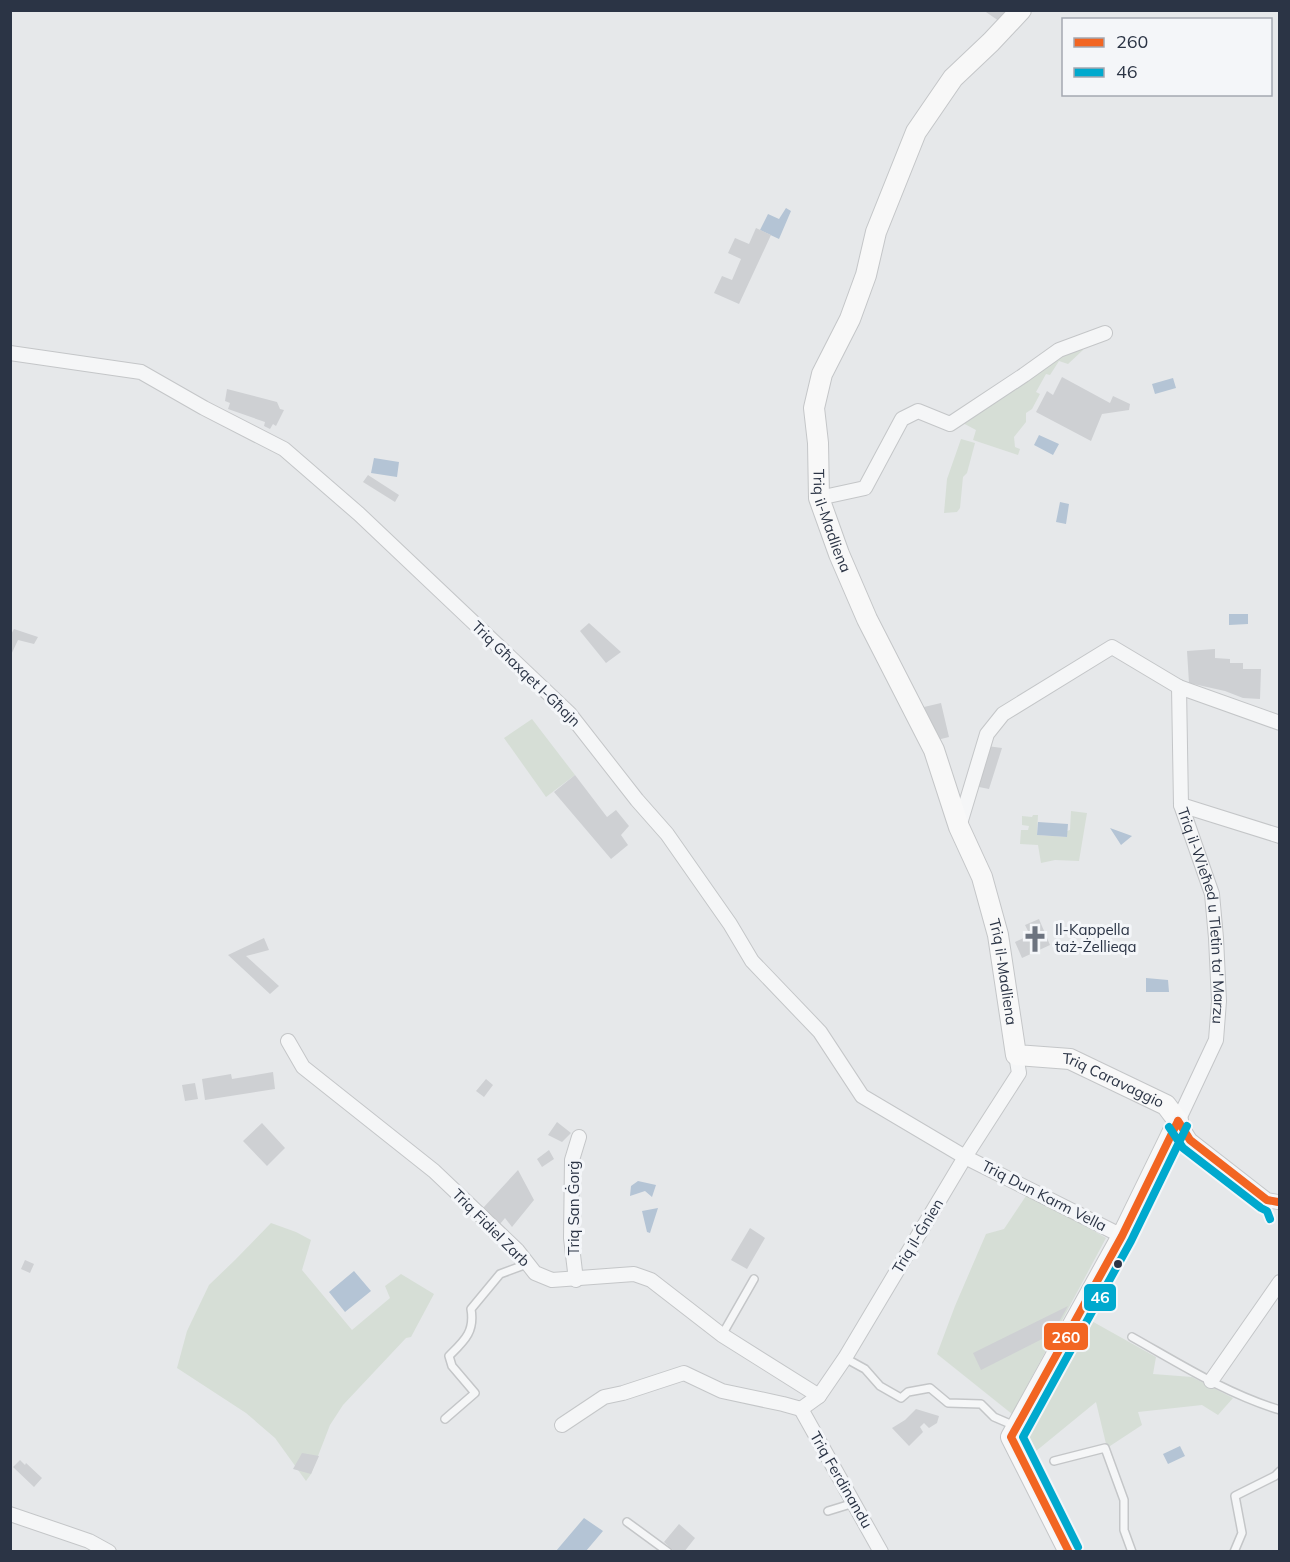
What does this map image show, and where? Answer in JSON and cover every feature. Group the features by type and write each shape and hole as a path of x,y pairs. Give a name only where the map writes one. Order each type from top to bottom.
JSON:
{"street":[{"name":"Triq il-Madliena","path":"1016,1055 998,935 982,877 960,827 934,750 867,619 839,554 819,498 818,443 814,408 822,374 850,319 866,275 876,232 916,132 953,78 1021,10"},
{"path":"819,498 865,488 902,419 918,411 950,424 1059,350 1105,333"},
{"name":"Triq Għaxqet l-Għajn","path":"10,353 141,372 204,408 284,449 359,514 569,713 637,800 667,834 730,924 752,961 820,1032 862,1096 965,1157"},
{"path":"960,827 987,734 1003,714 1112,647 1179,687 1280,723"},
{"name":"Triq il-Wieħed u Tletin ta' Marzu","path":"1017,1427 1122,1236 1216,1040 1220,1001 1212,894 1181,805 1179,687"},
{"path":"1181,805 1280,836"},
{"name":"Triq Fidiel Zarb","path":"288,1041 303,1067 434,1171 517,1250 535,1273 552,1280 634,1274 651,1280 722,1335 819,1396"},
{"name":"Triq il-Ġnien","path":"801,1409 819,1396 845,1358 965,1157 1019,1073 1016,1055"},
{"name":"Triq Caravaggio","path":"1016,1055 1070,1059 1166,1105 1190,1140 1267,1200 1279,1206"},
{"name":"Triq San Ġorġ","path":"576,1280 570,1238 572,1160 579,1137"},
{"name":"Triq Dun Karm Vella","path":"965,1157 1122,1236"},
{"path":"1211,1382 1280,1282"},
{"path":"562,1425 603,1397 623,1393 684,1373 722,1391 801,1409"},
{"name":"Triq Ferdinandu","path":"801,1409 881,1551"},
{"path":"1017,1427 1011,1437 1069,1551"},
{"path":"10,1514 89,1541 109,1551"}],"lane":[{"path":"445,1419 475,1393 452,1366 449,1356 467,1338 473,1319 471,1309 500,1274 527,1264"},
{"path":"722,1335 754,1279"},
{"path":"1132,1337 1211,1382 1259,1404 1280,1410"},
{"path":"845,1358 865,1370 880,1386 901,1398 908,1392 930,1388 948,1402 981,1404 994,1417 1017,1427"},
{"path":"1054,1461 1105,1448 1124,1500 1124,1530 1132,1551"},
{"path":"1234,1551 1242,1533 1235,1497 1275,1476 1280,1471"},
{"path":"828,1511 854,1503"},
{"path":"627,1522 668,1551"}],"shaded area":[{"path":"1081,347 1083,350 1068,364 1059,361 1050,375 1046,374 1036,392 1040,394 1032,409 1026,413 1026,422 1014,437 1015,447 1020,449 1018,455 973,440 976,430 959,421 1048,363"},
{"path":"961,439 975,443 967,473 963,477 960,508 957,512 944,513 947,479"},
{"path":"532,719 575,775 546,797 504,738"},
{"path":"1071,811 1087,813 1079,861 1055,860 1041,863 1038,845 1020,844 1021,830 1028,830 1029,826 1022,825 1022,816 1038,815 1037,835 1067,837 1067,831 1070,830"},
{"path":"1028,1193 1106,1238 1012,1414 937,1354 986,1234 1004,1229"},
{"path":"271,1223 311,1240 302,1270 352,1330 390,1298 385,1286 401,1274 434,1294 411,1337 406,1338 343,1405 330,1425 311,1474 306,1481 275,1438 246,1413 177,1368 187,1331 209,1285"},
{"path":"1088,1319 1156,1357 1153,1374 1192,1377 1233,1398 1218,1415 1202,1405 1138,1412 1142,1425 1107,1448 1096,1402 1030,1456 1027,1434"}],"water":[{"path":"786,208 791,211 779,239 760,230 768,214 779,219"},
{"path":"1173,378 1176,388 1155,394 1152,384"},
{"path":"1039,435 1059,444 1053,455 1034,445"},
{"path":"374,458 399,462 397,477 371,473"},
{"path":"1060,502 1069,504 1066,524 1056,522"},
{"path":"1229,614 1248,614 1248,624 1229,625"},
{"path":"1038,822 1068,824 1067,837 1037,835"},
{"path":"1110,828 1132,836 1121,845"},
{"path":"1146,978 1168,980 1169,992 1146,992"},
{"path":"638,1181 656,1185 652,1197 645,1191 630,1196 631,1186"},
{"path":"658,1208 650,1233 647,1232 642,1211"},
{"path":"354,1271 371,1291 345,1312 329,1292"},
{"path":"1180,1446 1185,1456 1168,1464 1163,1454"},
{"path":"584,1518 603,1531 586,1551 556,1551"}],"building":[{"path":"983,10 1010,10 999,21"},
{"path":"756,228 771,235 739,304 714,293 722,276 732,280 741,259 728,253 735,238 749,244"},
{"path":"1062,377 1110,403 1113,396 1130,404 1129,410 1102,414 1091,441 1036,412 1047,391 1053,395"},
{"path":"227,389 277,402 280,409 284,410 276,426 273,424 270,429 264,426 265,422 228,409 230,403 225,401"},
{"path":"368,475 399,495 395,502 363,482"},
{"path":"589,623 621,652 606,663 580,631"},
{"path":"14,629 38,637 34,644 18,640 10,657 10,636"},
{"path":"1215,649 1215,658 1230,659 1230,663 1243,663 1243,669 1261,669 1260,699 1243,698 1225,691 1189,683 1187,651"},
{"path":"941,703 949,737 933,741 924,707"},
{"path":"987,746 1002,748 989,789 974,786"},
{"path":"575,775 607,817 616,810 629,826 621,835 628,845 611,859 554,792"},
{"name":"Il-Kappella taż-Żellieqa","path":"1039,919 1050,945 1022,958 1015,942 1030,935 1025,925"},
{"path":"264,938 269,950 246,956 279,986 270,994 228,955"},
{"path":"273,1072 275,1089 205,1100 202,1079 231,1074 232,1079"},
{"path":"486,1079 493,1085 484,1097 476,1091"},
{"path":"195,1083 198,1099 185,1101 182,1085"},
{"path":"557,1122 571,1133 562,1142 548,1135"},
{"path":"262,1123 285,1148 267,1166 243,1141"},
{"path":"549,1150 554,1159 542,1167 537,1159"},
{"path":"518,1170 534,1200 512,1227 505,1218 500,1224 483,1208"},
{"path":"750,1228 765,1238 747,1269 731,1260"},
{"path":"25,1260 34,1264 30,1273 21,1269"},
{"path":"1068,1306 1052,1334 981,1370 973,1353"},
{"path":"916,1409 939,1416 937,1423 929,1428 924,1423 920,1427 923,1432 909,1446 892,1428"},
{"path":"302,1453 319,1456 311,1474 293,1469"},
{"path":"20,1460 42,1478 34,1487 13,1467"},
{"path":"679,1524 695,1538 684,1552 675,1552 664,1542"}],"transit line":[{"name":"260","path":"1178,1121 1190,1140 1267,1200 1278,1202"},
{"name":"260","path":"1069,1552 1011,1437 1122,1236 1178,1121"},
{"name":"46","path":"1078,1547 1023,1437 1131,1241 1187,1126"},
{"name":"46","path":"1169,1127 1183,1148 1267,1211 1270,1219"}],"place":[{"name":"Il-Kappella taż-Żellieqa","path":"1035,939"}]}
